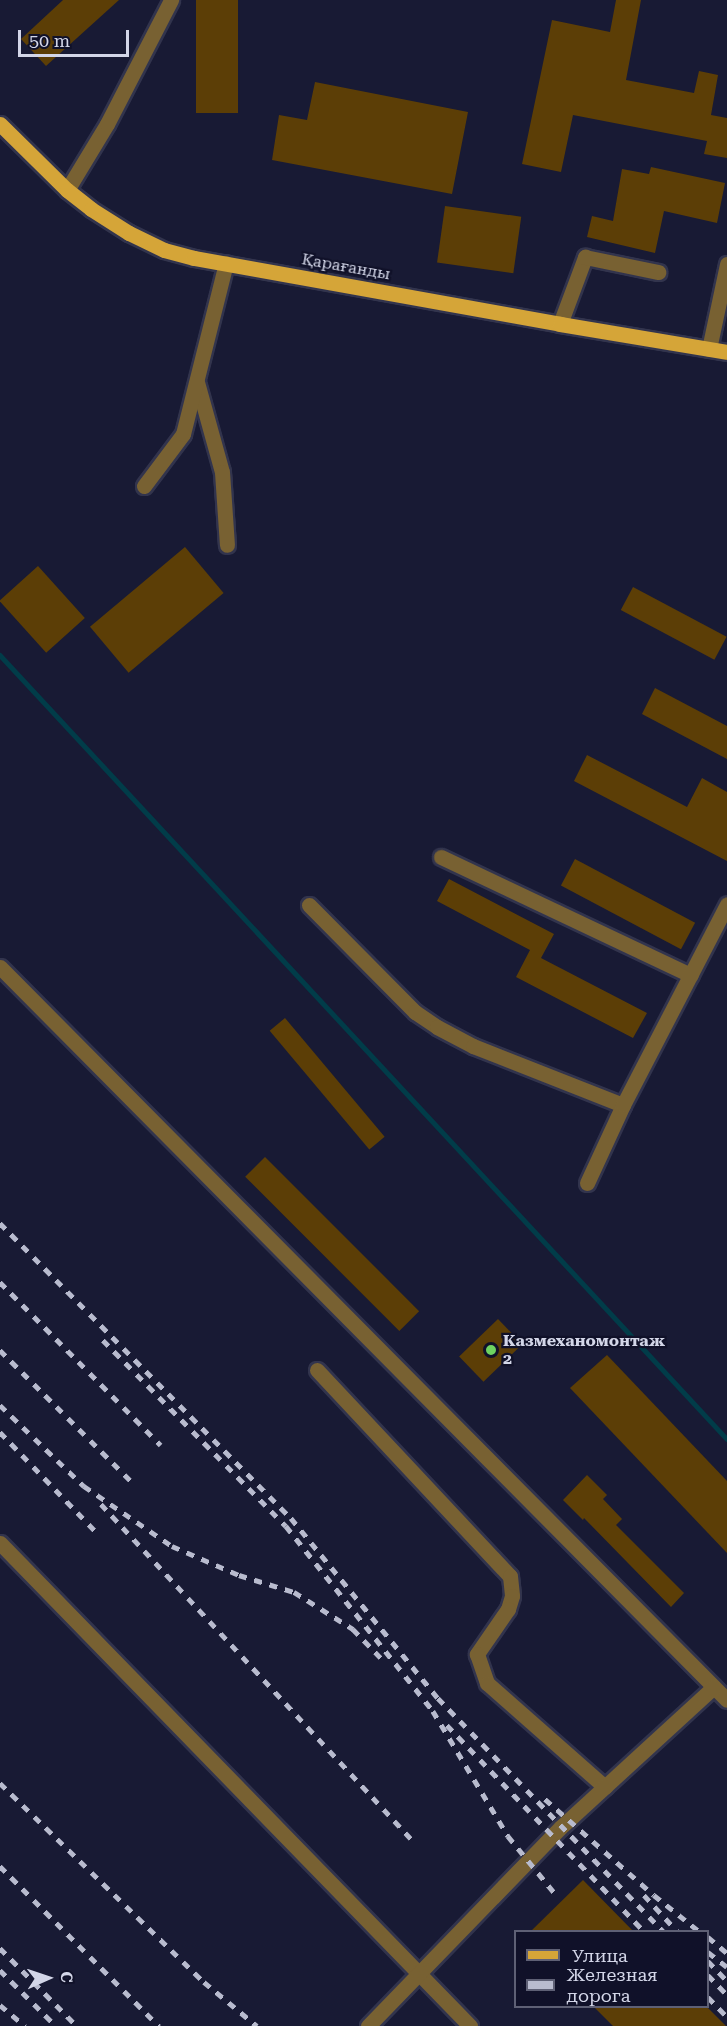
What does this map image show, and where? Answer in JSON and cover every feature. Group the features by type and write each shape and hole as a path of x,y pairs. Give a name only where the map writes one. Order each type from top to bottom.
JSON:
{"main road":[{"name":"Қарағанды","path":"0,124 67,190 129,233 164,250 560,324 727,352"}],"street":[{"path":"67,190 107,124 171,0"},
{"path":"560,324 585,257 658,272"},
{"path":"144,486 183,434 226,263"},
{"path":"709,348 727,264"},
{"path":"196,379 222,472 228,545"},
{"path":"441,857 691,975"},
{"path":"587,1183 623,1105 727,904"},
{"path":"309,905 415,1012 437,1027 473,1046 623,1105"},
{"path":"0,967 727,1700"},
{"path":"316,1370 510,1576 512,1596 508,1609 477,1654 487,1683 605,1787"},
{"path":"0,1543 470,2026"},
{"path":"368,2026 561,1827 714,1687"}],"building":[{"path":"63,0 119,0 46,66 21,39"},
{"path":"196,0 238,0 238,113 196,113"},
{"path":"616,0 641,0 626,80 694,93 699,71 718,75 711,115 727,118 727,158 704,154 707,141 573,115 561,172 522,164 552,20 610,32"},
{"path":"315,82 468,112 452,194 272,160 279,115 307,120"},
{"path":"651,167 725,183 717,223 664,211 655,253 587,237 592,216 613,221 622,169 649,174"},
{"path":"445,206 521,217 513,273 437,262"},
{"path":"185,547 224,593 129,673 90,627"},
{"path":"38,566 85,618 46,653 0,602"},
{"path":"633,587 727,637 714,660 621,610"},
{"path":"655,688 727,726 727,759 642,714"},
{"path":"587,755 687,807 702,778 727,792 727,861 574,781"},
{"path":"575,859 695,923 681,949 561,885"},
{"path":"449,879 554,934 541,958 647,1013 633,1038 516,977 530,950 437,901"},
{"path":"285,1018 385,1137 369,1150 270,1031"},
{"path":"265,1157 419,1311 399,1331 245,1177"},
{"name":"Казмеханомонтаж 2","path":"498,1319 522,1344 483,1382 459,1357"},
{"path":"607,1355 727,1481 727,1553 570,1388"},
{"path":"587,1475 607,1495 603,1499 622,1519 616,1525 684,1593 671,1607 584,1518 583,1520 563,1500"},
{"path":"583,1880 632,1930 532,1930"},
{"path":"595,2008 708,2008 726,2026 613,2026"}],"waterway":[{"path":"0,655 727,1439"}],"railway":[{"path":"0,1223 291,1518 438,1698 662,1930"},
{"path":"0,1282 161,1445"},
{"path":"103,1340 286,1526 433,1711 508,1836 558,1897"},
{"path":"0,1350 131,1481"},
{"path":"0,1405 84,1486 172,1546 239,1575 294,1592 353,1629 382,1659"},
{"path":"0,1432 98,1534"},
{"path":"101,1504 415,1843"},
{"path":"447,1725 643,1930"},
{"path":"0,1783 204,1982 257,2026"},
{"path":"545,1799 654,1895 698,1930"},
{"path":"0,1866 159,2026"},
{"path":"644,1895 676,1930"},
{"path":"709,1938 727,1953"},
{"path":"0,1948 77,2026"},
{"path":"709,1953 727,1967"},
{"path":"709,1962 727,1981"},
{"path":"0,1970 56,2026"},
{"path":"709,1976 727,1995"},
{"path":"709,1998 727,2017"},
{"path":"0,2005 25,2026"}],"place":[{"name":"Казмеханомонтаж 2","path":"491,1350"}]}
